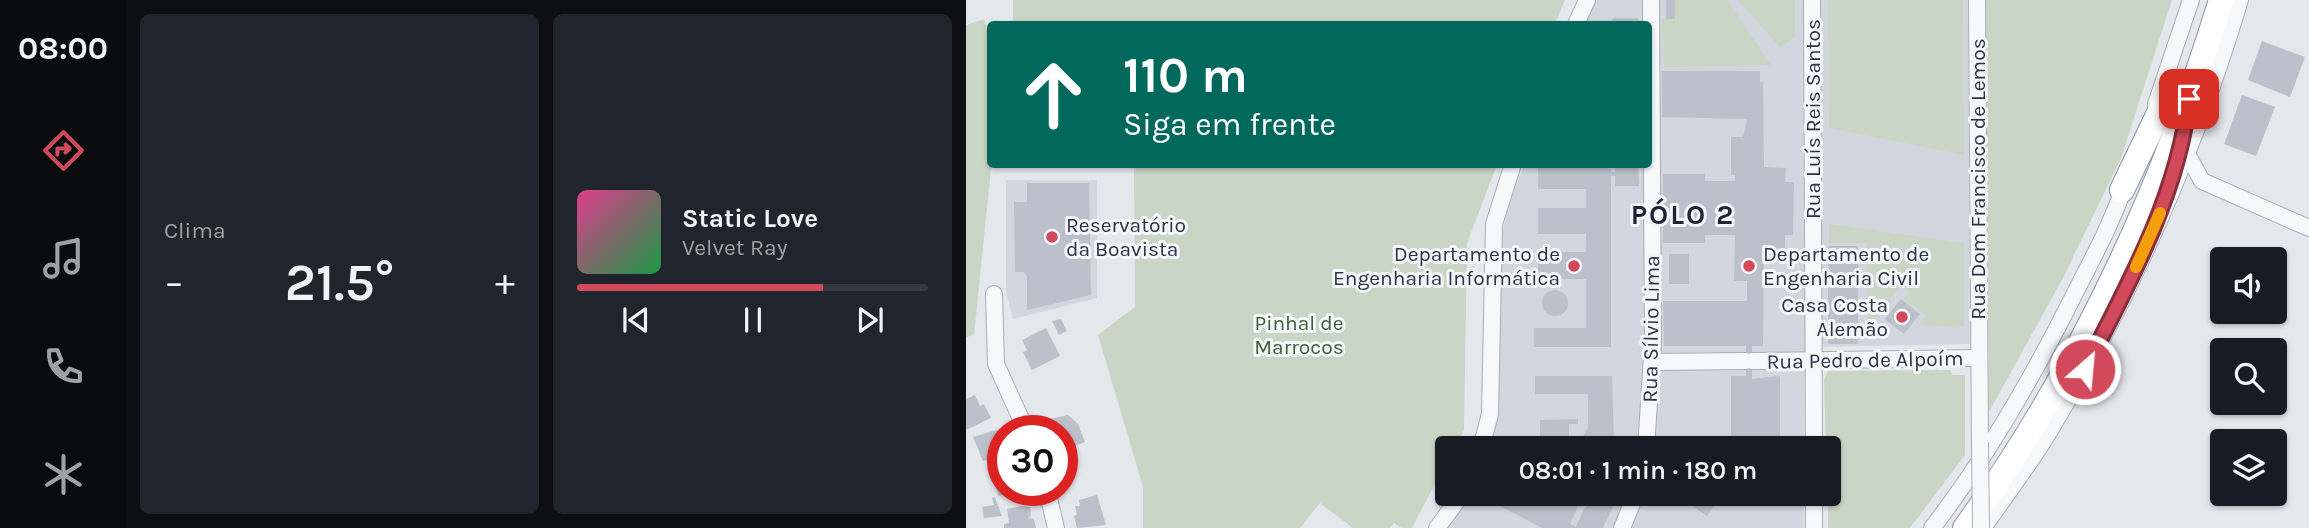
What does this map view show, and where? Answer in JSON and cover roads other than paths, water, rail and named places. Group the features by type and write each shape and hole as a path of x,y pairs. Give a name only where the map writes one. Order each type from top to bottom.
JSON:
{"highway":[{"path":"1965,528 2007,470 2060,383 2115,278 2181,96 2204,0"},
{"path":"1953,528 2000,461 2092,295 2221,0"},
{"path":"2122,190 2159,113 2181,96"},
{"path":"2166,200 2184,139 2181,96"}],"street":[{"path":"1577,21 1587,0"},
{"name":"Rua Sílvio Lima","path":"1651,0 1651,21"},
{"name":"Rua Luís Reis Santos","path":"1812,0 1814,436"},
{"name":"Rua Dom Francisco de Lemos","path":"1977,0 1978,358"},
{"path":"1932,528 1994,441 2039,364 2094,257 2162,89 2192,0"},
{"path":"1982,528 2048,434 2128,286 2206,104 2239,0"},
{"path":"2186,152 2202,181 2309,228"},
{"path":"1484,436 1490,414 1494,224 1512,168"},
{"name":"Rua Sílvio Lima","path":"1647,436 1653,362 1652,168"},
{"path":"2166,200 2202,181"},
{"path":"994,294 996,364 1019,415"},
{"name":"Rua Pedro de Alpoím","path":"1653,362 1978,358 1982,528"},
{"path":"1051,506 1056,528"},
{"path":"1437,528 1453,506"},
{"path":"1622,528 1631,506"},
{"path":"1814,506 1814,528"}],"place":[{"name":"Reservatório da Boavista","path":"1052,237"},
{"name":"Departamento de Engenharia Informática","path":"1574,266"},
{"name":"Departamento de Engenharia Civil","path":"1749,266"},
{"name":"Casa Costa Alemão","path":"1902,317"}],"district":[{"name":"PÓLO 2","path":"1683,214"}],"park label":[{"name":"Pinhal de Marrocos","path":"1299,335"}]}
